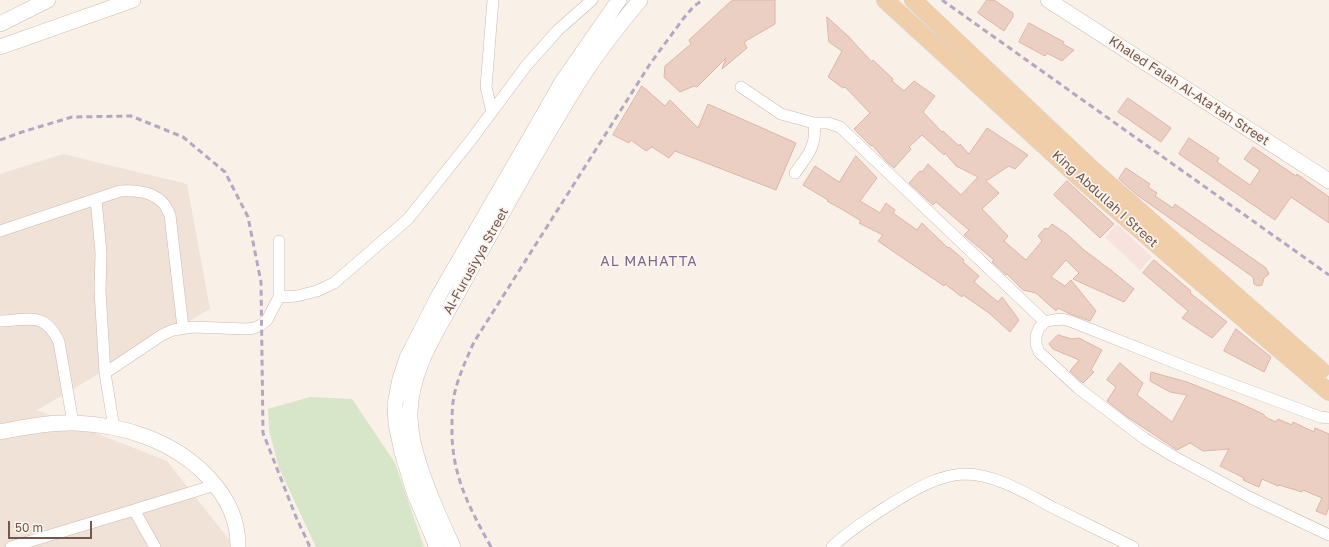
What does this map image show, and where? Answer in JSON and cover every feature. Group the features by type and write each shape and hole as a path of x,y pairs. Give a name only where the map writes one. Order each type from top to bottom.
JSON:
{"main road":[{"path":"0,24 48,0"},
{"path":"0,47 133,0"},
{"name":"Al-Furusiyya Street","path":"437,547 414,492 402,452 396,424 395,404 400,379 407,358 439,295 566,76 619,0"},
{"name":"Al-Furusiyya Street","path":"453,547 432,500 418,459 411,430 410,411 416,374 435,334 574,89 622,22 640,0"},
{"name":"King Abdullah I Street","path":"885,0 1089,186 1329,392"},
{"name":"King Abdullah I Street","path":"913,0 1093,170 1329,377"},
{"name":"Khaled Falah Al-Ata’tah Street","path":"1048,0 1329,181"},
{"path":"0,432 50,424 74,423 114,428 144,436 178,453 204,473 215,485 228,504 236,521 238,547"}],"street":[{"path":"492,112 486,87 493,0"},
{"path":"279,297 297,296 328,287 340,279 408,219 471,140 526,66 558,30 592,0"},
{"path":"741,87 781,114 814,123 835,124 845,131 1045,322"},
{"path":"795,172 811,149 815,133 814,123"},
{"path":"0,231 120,191 133,190 154,196 164,203 170,215 183,328"},
{"path":"96,199 101,253 100,291 105,373 114,428"},
{"path":"105,373 162,335 174,330 183,328 254,328 261,325 267,320 279,297 279,241"},
{"path":"0,322 31,319 38,320 44,322 54,331 59,342 74,423"},
{"path":"1329,418 1320,417 1191,369 1070,321 1062,319 1045,322 1039,328 1036,336 1036,344 1039,352 1078,388 1145,439 1173,456 1251,498 1329,535"},
{"path":"832,547 851,531 915,490 941,479 963,474 1006,484 1133,547"},
{"path":"12,547 215,485"},
{"path":"134,510 155,547"}],"shaded area":[{"path":"63,154 187,184 210,309 37,410 167,461 235,547 0,547 0,174"},
{"path":"1117,224 1152,257 1140,270 1105,237"}],"green space":[{"path":"310,397 352,399 395,463 424,547 316,547 279,468 269,430 268,409"}],"building":[{"path":"734,0 775,0 775,24 744,42 747,48 722,69 726,58 697,87 694,86 680,92 664,77 665,66 691,44 689,40"},
{"path":"987,0 994,0 1013,13 1013,17 1004,31 978,13"},
{"path":"827,17 848,36 872,62 873,60 893,79 892,81 904,91 914,81 935,96 923,112 942,132 943,131 959,146 960,144 969,154 987,128 1028,155 1015,169 1009,166 986,181 999,193 982,209 1008,236 1004,241 1026,260 1042,241 1038,236 1045,228 1048,229 1052,224 1068,235 1084,250 1134,289 1124,302 1073,279 1079,273 1066,260 1051,277 1065,286 1071,280 1096,311 1090,321 1058,308 1056,311 1036,293 1023,290 992,262 994,260 964,235 969,230 936,202 933,205 909,183 920,171 922,172 928,164 961,195 978,177 956,166 945,153 944,155 922,135 909,147 911,149 894,168 887,162 872,145 871,146 854,129 870,113 845,87 843,88 828,77 842,51 829,42"},
{"path":"1029,23 1064,42 1063,44 1074,50 1062,61 1047,53 1045,56 1019,42"},
{"path":"642,86 665,106 670,100 698,128 708,104 796,143 776,190 675,151 669,158 652,147 646,151 631,140 629,143 613,135"},
{"path":"1128,98 1171,128 1161,142 1118,112"},
{"path":"1189,138 1219,158 1217,162 1250,185 1260,170 1244,159 1253,147 1296,176 1297,174 1329,197 1329,223 1291,197 1275,220 1179,154"},
{"path":"856,156 877,178 860,201 880,213 886,203 895,210 893,213 917,230 922,223 948,248 949,247 964,260 963,262 979,276 974,282 998,302 1002,297 1019,320 1010,332 989,313 963,295 962,297 945,284 944,286 878,241 883,235 859,223 861,221 803,185 815,166 839,182"},
{"path":"1126,168 1150,184 1148,187 1157,193 1155,196 1173,208 1175,204 1266,268 1269,274 1264,278 1262,285 1258,286 1254,284 1253,277 1137,195 1119,179"},
{"path":"1067,181 1114,224 1100,238 1054,195"},
{"path":"1154,260 1191,291 1190,293 1227,322 1212,338 1182,318 1188,311 1143,273"},
{"path":"1236,329 1271,357 1264,372 1224,351"},
{"path":"1058,335 1072,339 1079,338 1102,350 1091,370 1094,372 1083,383 1070,371 1079,360 1053,349 1049,344"},
{"path":"1120,363 1143,383 1137,395 1172,422 1187,395 1170,392 1150,381 1151,372 1187,382 1237,402 1276,422 1278,419 1292,425 1293,422 1314,432 1315,428 1329,434 1329,507 1326,515 1316,511 1322,498 1303,490 1302,492 1279,485 1278,486 1262,479 1259,487 1243,480 1244,478 1220,466 1229,449 1203,451 1190,443 1177,450 1126,416 1107,401 1116,387 1107,380"}],"railway":[{"path":"491,547 475,518 463,490 458,475 452,444 453,400 462,369 474,342 650,64 683,19 694,6 703,0"},
{"path":"942,0 1329,275"},
{"path":"0,140 72,117 131,116 183,137 225,172 248,217 261,282 263,433 296,517 310,547"}],"district":[{"name":"AL MAHATTA","path":"649,262"}]}
